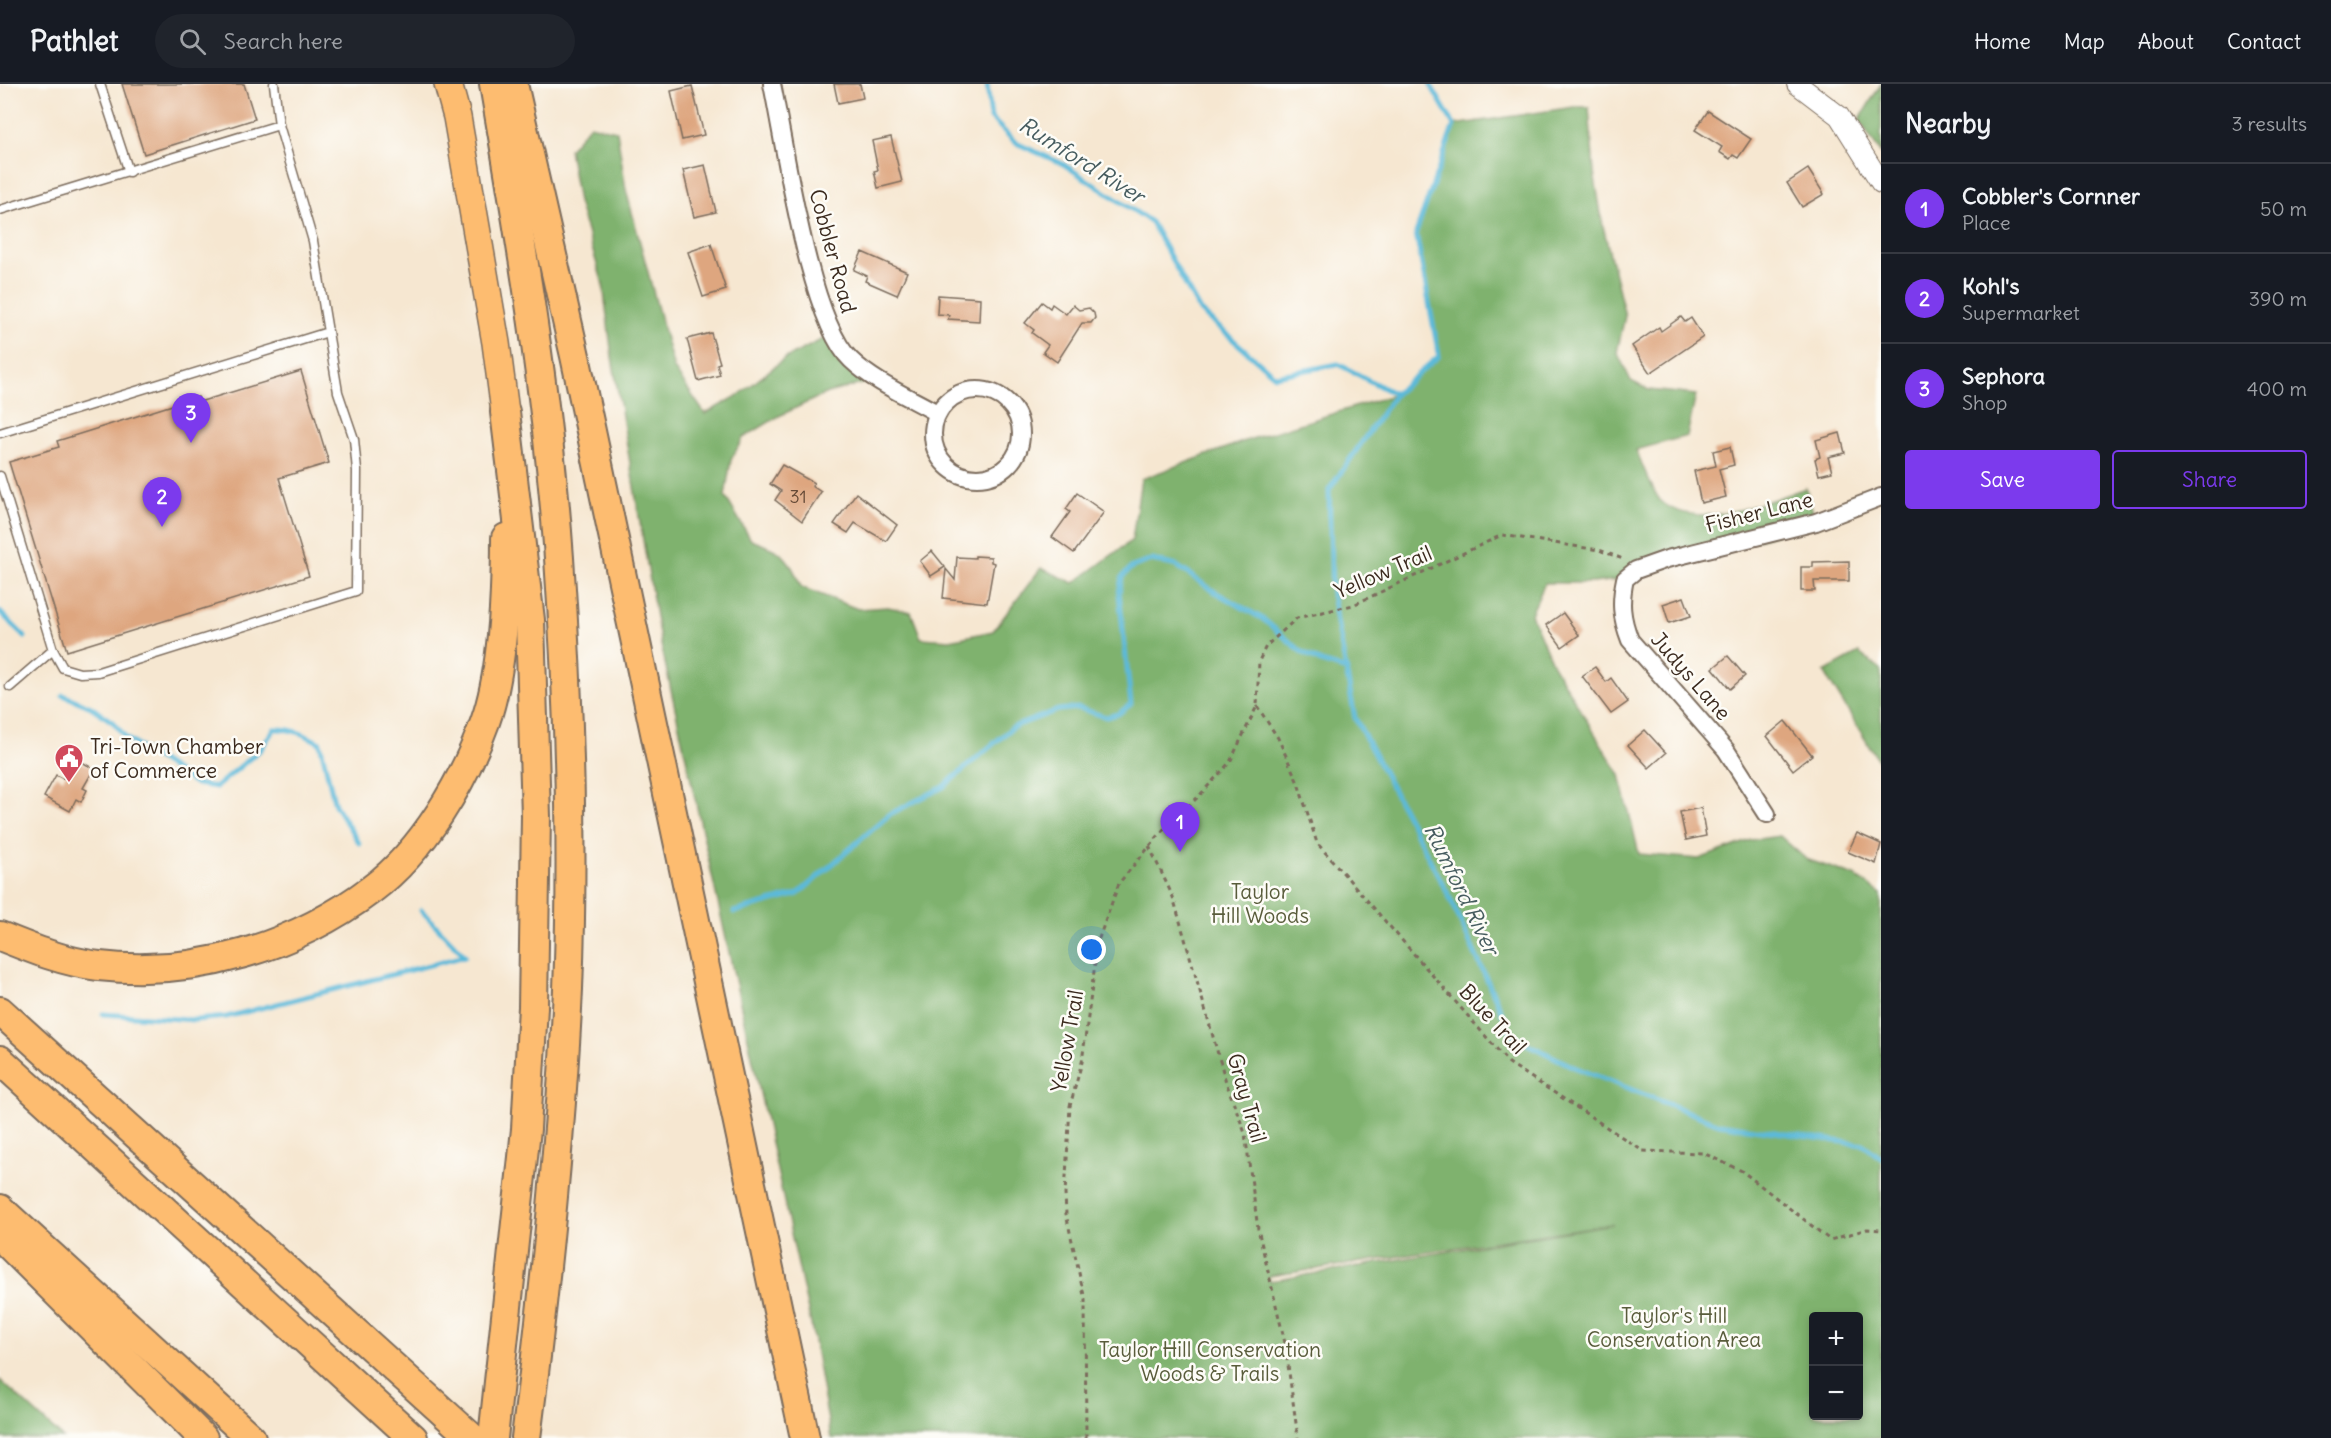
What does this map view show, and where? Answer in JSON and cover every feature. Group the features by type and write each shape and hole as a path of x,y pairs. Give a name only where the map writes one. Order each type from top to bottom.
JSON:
{"highway":[{"path":"448,84 457,117 496,343 530,620 536,816 533,1007 526,1129 493,1438"},
{"path":"494,84 522,246 547,434 559,556 571,846 568,986 553,1200 526,1438"},
{"path":"513,84 575,356 805,1438"},
{"path":"0,936 46,955 99,966 163,968 220,959 272,946 331,916 374,888 420,840 457,786 486,720 498,666 506,556 505,412"},
{"path":"0,1011 472,1438"},
{"path":"0,1060 413,1438"},
{"path":"0,1209 251,1438"},
{"path":"0,1236 203,1438"}],"street":[{"name":"Cobbler Road","path":"772,84 815,287 833,334 850,360 877,380 937,413"},
{"path":"1797,84 1839,116 1881,183"},
{"path":"982,390 999,395 1012,407 1019,423 1020,440 1014,457 1002,470 985,477 967,477 951,470 934,448 932,430 937,413 949,399 964,391 982,390"},
{"name":"Fisher Lane","path":"1645,566 1816,522 1880,499"},
{"name":"Judys Lane","path":"1645,566 1625,579 1622,594 1622,621 1630,640 1726,750 1767,814"}],"lane":[{"path":"100,84 129,172"},
{"path":"0,476 53,650 63,668 80,673 98,672 356,591 357,481 354,439 338,392 313,241 279,125 274,84"},
{"path":"0,210 279,125"},
{"path":"0,433 328,332"},
{"path":"10,687 53,650"}],"path":[{"name":"Yellow Trail","path":"1086,1438 1085,1300 1065,1214 1070,1106 1082,1062 1098,941 1119,884 1149,846 1230,762 1257,706 1259,661 1275,635 1297,618 1353,605 1502,535 1599,550 1645,566"},
{"name":"Blue Trail","path":"1257,706 1278,738 1298,783 1317,843 1509,1063 1643,1150 1703,1153 1742,1171 1830,1240 1867,1229 1881,1230"},
{"name":"Gray Trail","path":"1149,846 1173,897 1226,1082 1245,1133 1258,1229 1285,1343 1298,1438"}],"green space":[{"path":"1881,84 1881,154 1859,120"},
{"name":"Taylor Hill Woods","path":"1574,107 1589,107 1594,172 1603,226 1625,316 1617,352 1631,381 1649,390 1696,395 1687,436 1636,450 1659,499 1679,511 1696,515 1715,514 1753,506 1806,488 1816,522 1625,579 1593,583 1545,583 1531,614 1553,665 1620,775 1639,854 1699,859 1751,840 1780,836 1806,859 1855,876 1881,894 1881,1438 831,1438 811,1324 660,640 612,357 603,284 578,202 569,149 590,125 617,131 626,190 674,369 705,414 739,395 784,359 833,334 877,380 827,393 779,416 743,438 731,460 725,496 751,540 783,556 792,567 801,587 858,609 888,607 911,612 921,638 950,640 993,631 1041,568 1074,583 1132,540 1141,479 1248,440 1396,394 1439,356 1416,233 1454,125","holes":["1612,1224 1270,1281 1270,1276"]},
{"path":"1859,653 1881,670 1881,765 1824,672"},
{"path":"0,1380 63,1438 0,1438"}],"building":[{"path":"122,84 244,84 255,119 144,154"},
{"path":"834,84 860,84 863,98 838,103"},
{"path":"692,86 704,135 682,140 671,91"},
{"path":"1708,111 1751,139 1738,158 1733,155 1730,159 1719,152 1722,147 1695,130"},
{"path":"891,137 902,182 878,188 874,171 878,170 872,141"},
{"path":"705,165 716,212 694,217 683,170"},
{"path":"1808,169 1824,194 1802,207 1787,183"},
{"path":"711,244 726,290 703,297 688,252"},
{"path":"862,252 907,272 897,295 865,281 867,276 854,270"},
{"path":"938,295 980,298 979,321 948,319 949,315 937,314"},
{"path":"1042,302 1050,308 1052,304 1066,314 1073,305 1079,310 1089,308 1094,313 1095,318 1091,323 1082,323 1057,362 1043,352 1048,345 1032,333 1034,330 1025,323"},
{"path":"1681,317 1685,322 1691,318 1703,337 1650,373 1632,346 1659,327 1661,331"},
{"path":"711,333 720,363 717,364 720,375 698,381 687,339"},
{"path":"301,371 329,463 279,478 309,576 67,651 9,462 59,447 57,441 198,397 199,402"},
{"path":"1840,433 1845,453 1828,457 1832,472 1819,475 1815,459 1820,457 1816,440"},
{"path":"1730,447 1734,465 1719,469 1726,497 1701,503 1694,471 1716,466 1713,451"},
{"path":"782,465 814,483 812,486 821,492 802,521 775,500 781,491 770,484"},
{"path":"856,493 897,525 886,541 855,523 848,533 834,524"},
{"path":"1077,493 1104,512 1074,553 1052,537 1070,512 1066,509"},
{"path":"932,551 945,567 931,576 920,561"},
{"path":"975,556 991,557 991,562 994,563 987,603 943,598 946,569 955,580 957,557 975,558"},
{"path":"1849,561 1849,581 1814,581 1815,591 1801,591 1801,567 1813,567 1813,562"},
{"path":"1684,597 1691,616 1669,623 1663,604"},
{"path":"1563,613 1579,635 1562,647 1546,625"},
{"path":"1728,656 1745,676 1730,689 1713,668"},
{"path":"1595,667 1606,682 1611,678 1628,702 1611,714 1582,676"},
{"path":"1785,721 1812,755 1793,770 1767,736"},
{"path":"1645,730 1666,753 1649,768 1628,745"},
{"name":"Tri-Town Chamber of Commerce","path":"75,758 94,769 83,788 87,790 81,802 76,799 70,811 44,797 56,775 63,779"},
{"path":"1701,808 1706,836 1686,840 1680,812"},
{"path":"1857,833 1881,844 1876,864 1848,852"}],"waterway":[{"name":"Rumford River","path":"987,84 991,118 1016,143 1063,164 1151,222 1200,311 1275,376 1338,364 1395,394"},
{"name":"Rumford River","path":"1430,84 1454,125 1416,233 1439,356 1395,394 1329,490 1332,594 1355,718 1448,894 1513,1037 1574,1067 1719,1124 1864,1145 1881,1158"},
{"path":"734,912 798,894 890,814 943,787 1013,727 1058,710 1079,708 1106,717 1118,714 1131,704 1119,593 1122,577 1132,567 1152,560 1177,566 1215,592 1263,619 1302,652 1321,662 1347,670"},
{"path":"0,612 25,637"},
{"path":"63,695 91,707 114,723 126,738 196,784 216,787 261,749 274,729 292,731 309,737 320,743 335,805 359,843"},
{"path":"103,1014 195,1020 226,1017 465,956 421,910"}],"place":[{"name":"Sephora","path":"191,443"},
{"name":"Kohl's","path":"162,527"},
{"name":"Tri-Town Chamber of Commerce","path":"69,784"},
{"name":"Cobbler's Cornner","path":"1180,852"}],"park label":[{"name":"Taylor's Hill Conservation Area","path":"1674,1327"},
{"name":"Taylor Hill Conservation Woods & Trails","path":"1210,1361"}]}
